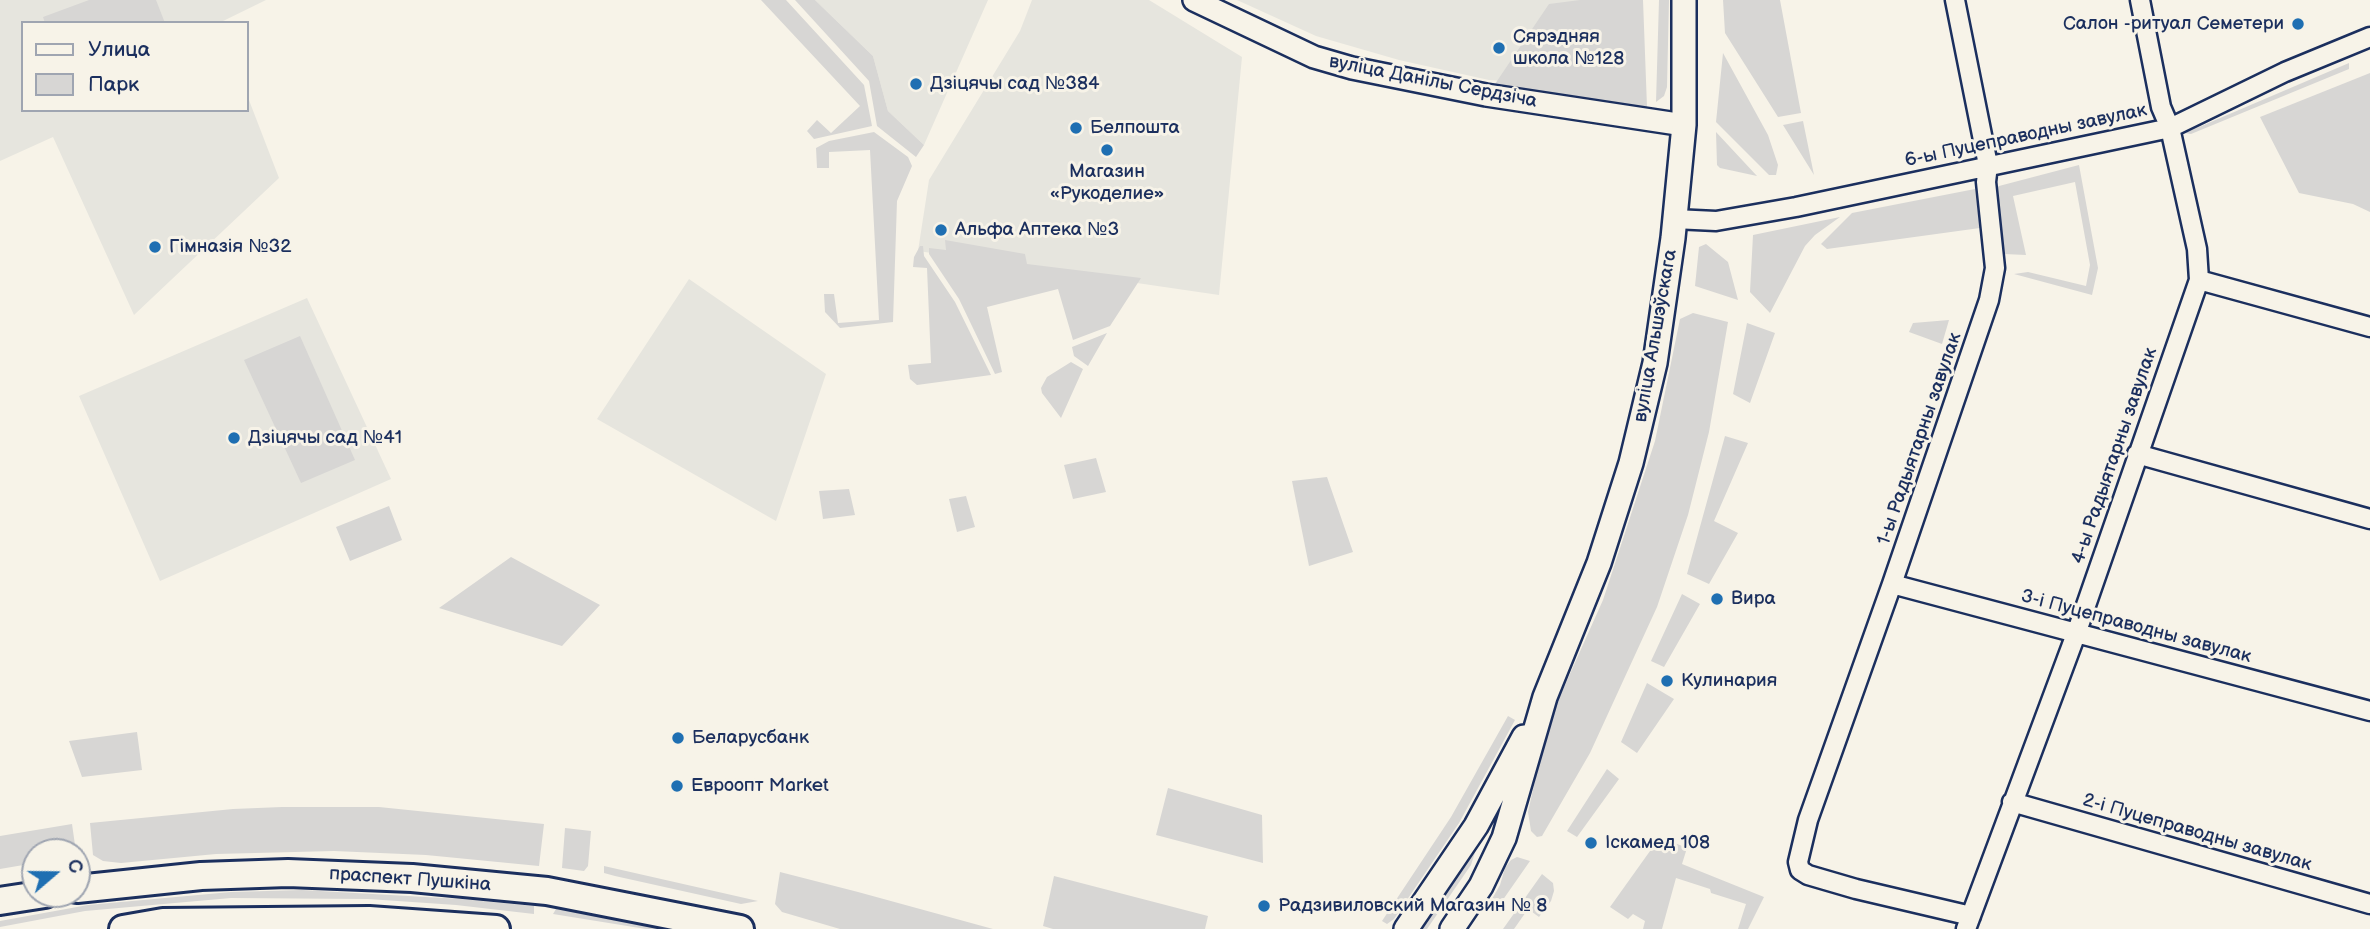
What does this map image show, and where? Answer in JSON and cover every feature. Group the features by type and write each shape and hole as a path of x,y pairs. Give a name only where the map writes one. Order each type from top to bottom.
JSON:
{"main road":[{"name":"вуліца Альшэўскага","path":"1452,929 1481,886 1500,848 1545,697 1599,563 1631,463 1655,363 1674,219 1684,125 1684,0"},
{"name":"вуліца Альшэўскага","path":"1406,929 1476,826 1545,697"},
{"name":"праспект Пушкіна","path":"91,888 201,876 276,874 412,878 547,891 740,929"},
{"path":"0,901 21,898"},
{"path":"123,929 163,922 369,919 496,929"}],"street":[{"name":"вуліца Данілы Сердзіча","path":"1194,0 1314,57 1352,68 1486,95 1684,125"},
{"name":"1-ы Радыятарны завулак","path":"1955,0 1988,165 1986,182 1994,268 1989,300 1801,843 1798,862 1800,870 1808,875 1969,922"},
{"name":"4-ы Радыятарны завулак","path":"1969,922 2076,634 2199,280 2196,249 2170,128 2161,107 2140,0"},
{"name":"6-ы Пуцеправодны завулак","path":"1674,219 1716,221 1796,207 2170,128 2285,72 2370,37"},
{"path":"2199,280 2370,327"},
{"path":"2137,454 2370,519"},
{"name":"3-і Пуцеправодны завулак","path":"1892,584 2370,711"},
{"name":"2-і Пуцеправодны завулак","path":"2012,802 2370,904"}],"shaded area":[{"name":"Гімназія №32","path":"0,0 266,0 223,21 21,21 21,112 248,112 248,98 279,178 134,315 53,137 0,161"},
{"name":"Дзіцячы сад №384","path":"815,0 988,0 924,145 888,111 873,56"},
{"path":"1032,0 1149,0 1242,57 1219,295 918,251 929,180 1020,31"},
{"name":"Сярэдняя школа №128","path":"1237,0 1635,0 1522,82 1489,80 1399,60 1316,36"},
{"path":"689,279 826,374 776,521 597,419"},
{"name":"Дзіцячы сад №41","path":"307,298 391,479 160,581 79,396"}],"green space":[{"path":"89,0 156,0 164,21 44,21 43,17"},
{"path":"761,0 786,0 864,85 872,126 814,139 807,131 817,120 831,133 860,106"},
{"path":"795,0 815,0 873,56 888,111 924,145 916,157 877,126 869,81"},
{"path":"1580,0 1643,0 1647,107 1495,84 1549,4"},
{"path":"1659,0 1669,0 1667,87 1664,96 1656,102"},
{"path":"1723,0 1780,0 1801,113 1778,117 1725,33"},
{"path":"1723,53 1768,135 1778,165 1776,175 1769,175 1716,122"},
{"path":"2349,63 2349,69 2191,134 2185,133"},
{"path":"2370,73 2370,212 2353,204 2299,193 2260,117"},
{"path":"1803,121 1814,175 1783,125"},
{"path":"874,132 908,157 912,166 897,201 893,322 840,328 825,312 824,294 834,294 838,323 879,320 870,150 829,152 829,168 817,168 816,148 829,141"},
{"path":"1716,132 1757,176 1717,165"},
{"path":"2079,165 2098,268 2092,295 2014,274 2028,272 2086,286 2090,265 2075,182 2013,196 2026,255 1999,252 1994,189"},
{"path":"1975,189 1980,228 1827,249 1821,244 1852,213"},
{"path":"1840,217 1805,246 1770,313 1750,292 1753,235"},
{"path":"945,240 1025,254 1027,264 1141,278 1110,326 1073,340 1058,289 987,307 1002,372 995,374 959,299 929,254 929,248 946,250"},
{"path":"1706,244 1728,262 1738,300 1695,286 1699,247"},
{"path":"920,246 923,246 924,256 955,302 991,375 917,385 910,379 908,365 931,363 927,268 913,267 914,257"},
{"path":"1693,313 1728,322 1709,432 1688,515 1657,607 1590,753 1542,836 1537,837 1531,831 1528,812 1548,723 1603,600 1655,441 1680,319"},
{"path":"1949,320 1942,344 1909,332 1913,323"},
{"path":"1747,323 1775,333 1750,403 1733,394"},
{"path":"1107,333 1088,366 1074,356 1072,347"},
{"path":"300,336 355,460 301,483 244,360"},
{"path":"1071,362 1083,369 1061,418 1041,388 1047,377"},
{"path":"1725,436 1748,443 1714,521 1738,533 1709,584 1687,574"},
{"path":"1096,458 1106,492 1073,499 1064,465"},
{"path":"1327,477 1353,552 1309,566 1292,481"},
{"path":"849,489 855,515 823,519 819,491"},
{"path":"966,496 975,527 957,532 949,499"},
{"path":"389,506 402,540 350,561 336,527"},
{"path":"511,557 600,605 562,646 439,608"},
{"path":"1682,594 1700,604 1664,667 1651,661"},
{"path":"1647,683 1674,699 1637,753 1621,742"},
{"path":"1508,716 1515,720 1459,823 1394,919 1387,924 1382,921 1451,817"},
{"path":"137,732 142,770 82,777 69,741"},
{"path":"1607,769 1619,779 1577,837 1567,831"},
{"path":"1168,788 1262,815 1263,863 1156,835"},
{"path":"282,807 379,807 544,824 539,866 426,855 334,851 216,854 121,863 103,861 93,855 90,823"},
{"path":"72,824 74,838 21,838 21,865 0,869 0,836"},
{"path":"565,828 591,831 588,866 584,871 562,868"},
{"path":"1660,837 1687,848 1682,864 1764,897 1748,929 1738,929 1746,904 1676,878 1662,929 1643,929 1645,921 1633,914 1628,919 1610,907"},
{"path":"1479,840 1471,865 1427,929 1417,929"},
{"path":"1517,857 1530,861 1500,904 1492,899 1505,868"},
{"path":"604,866 758,901 741,904 615,876 604,873"},
{"path":"780,872 993,929 840,929 782,912 775,904"},
{"path":"1542,874 1553,883 1551,901 1539,917 1528,909 1514,929 1503,929"},
{"path":"1054,876 1208,916 1205,929 1053,929 1043,926"},
{"path":"302,890 461,899 534,906 534,914 368,899 231,898 85,911 0,927 0,921 72,908 91,908 91,905 231,892"},
{"path":"556,909 670,929 646,929 553,914"}],"place":[{"name":"Салон -ритуал Семетери","path":"2298,24"},
{"name":"Сярэдняя школа №128","path":"1499,48"},
{"name":"Дзіцячы сад №384","path":"916,84"},
{"name":"Белпошта","path":"1076,128"},
{"name":"Магазин «Рукоделие»","path":"1107,150"},
{"name":"Альфа Аптека №3","path":"941,230"},
{"name":"Гімназія №32","path":"155,247"},
{"name":"Дзіцячы сад №41","path":"234,438"},
{"name":"Вира","path":"1717,599"},
{"name":"Кулинария","path":"1667,681"},
{"name":"Беларусбанк","path":"678,738"},
{"name":"Евроопт Market","path":"677,786"},
{"name":"Іскамед 108","path":"1591,843"},
{"name":"Радзивиловский Магазин № 8","path":"1264,906"}]}
